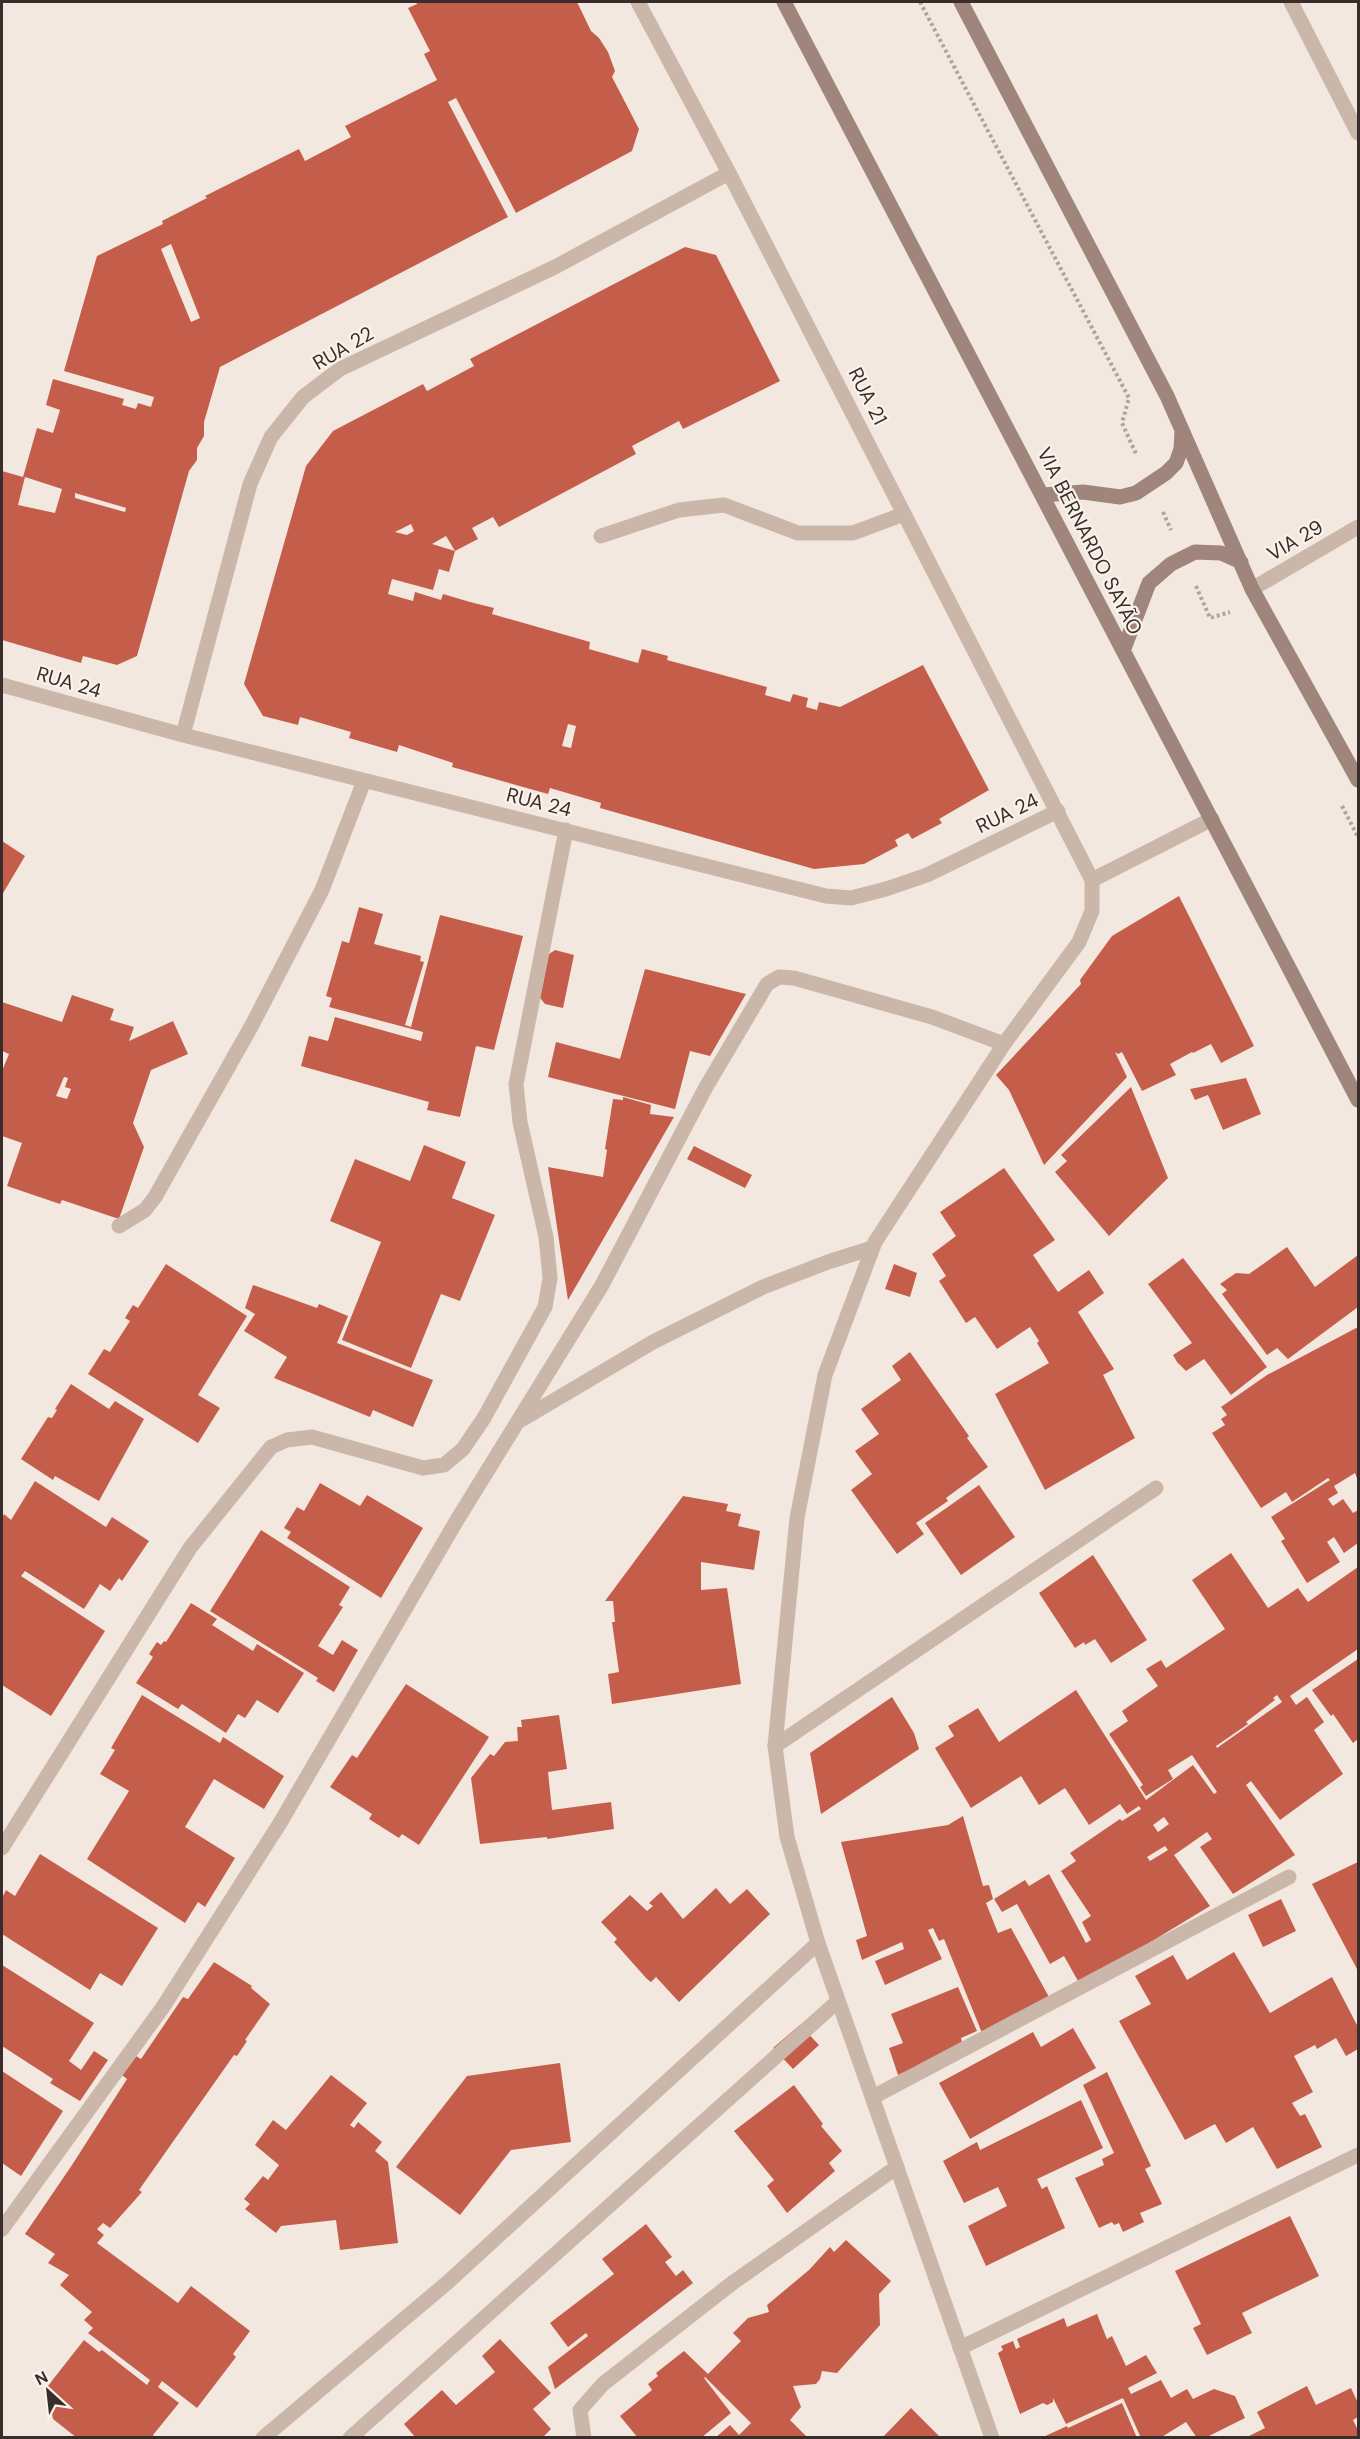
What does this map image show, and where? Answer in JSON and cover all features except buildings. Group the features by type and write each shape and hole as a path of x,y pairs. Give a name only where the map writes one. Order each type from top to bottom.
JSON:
{"main road":[{"name":"VIA BERNARDO SAYÃO","path":"784,2 1359,1101"},
{"path":"961,2 1167,396 1252,589 1359,780"},
{"path":"1043,495 1083,492 1120,497 1136,493 1166,473 1176,464 1181,449 1182,432 1167,396"},
{"path":"1123,651 1149,583 1171,564 1195,552 1221,553 1241,562"}],"street":[{"name":"RUA 21","path":"638,2 729,173 1092,880"},
{"path":"1291,2 1359,133"},
{"name":"RUA 22","path":"183,735 250,484 271,437 303,397 340,369 555,267 729,173"},
{"path":"601,536 679,510 724,505 798,533 854,533 904,514"},
{"name":"VIA 29","path":"1252,589 1359,527"},
{"name":"RUA 24","path":"2,685 183,735 826,896 851,898 927,875 1058,812"},
{"path":"119,1226 145,1210 155,1197 252,1025 322,890 364,781"},
{"path":"992,2438 818,1943 787,1837 775,1746 797,1518 825,1375 872,1248 1004,1044 1079,942 1092,911 1092,880 1212,819"},
{"path":"2,1848 190,1548 270,1447 287,1440 312,1437 423,1468 444,1465 463,1449 484,1418 544,1307 550,1278 546,1237 520,1122 516,1084 566,830"},
{"path":"2,2229 175,1988 280,1823 457,1520 602,1285 706,1087 767,984 779,977 794,978 932,1017 1004,1044"},
{"path":"518,1422 653,1342 763,1287 872,1248"},
{"path":"775,1746 1156,1488"},
{"path":"873,2097 1289,1877"},
{"path":"263,2438 448,2282 818,1943"},
{"path":"357,2435 838,2001"},
{"path":"960,2348 1359,2155"},
{"path":"584,2438 580,2410 603,2384 731,2284 897,2167"}],"path":[{"path":"920,2 1129,398 1122,423 1210,618 1236,610"},
{"path":"1336,796 1359,837"}]}
